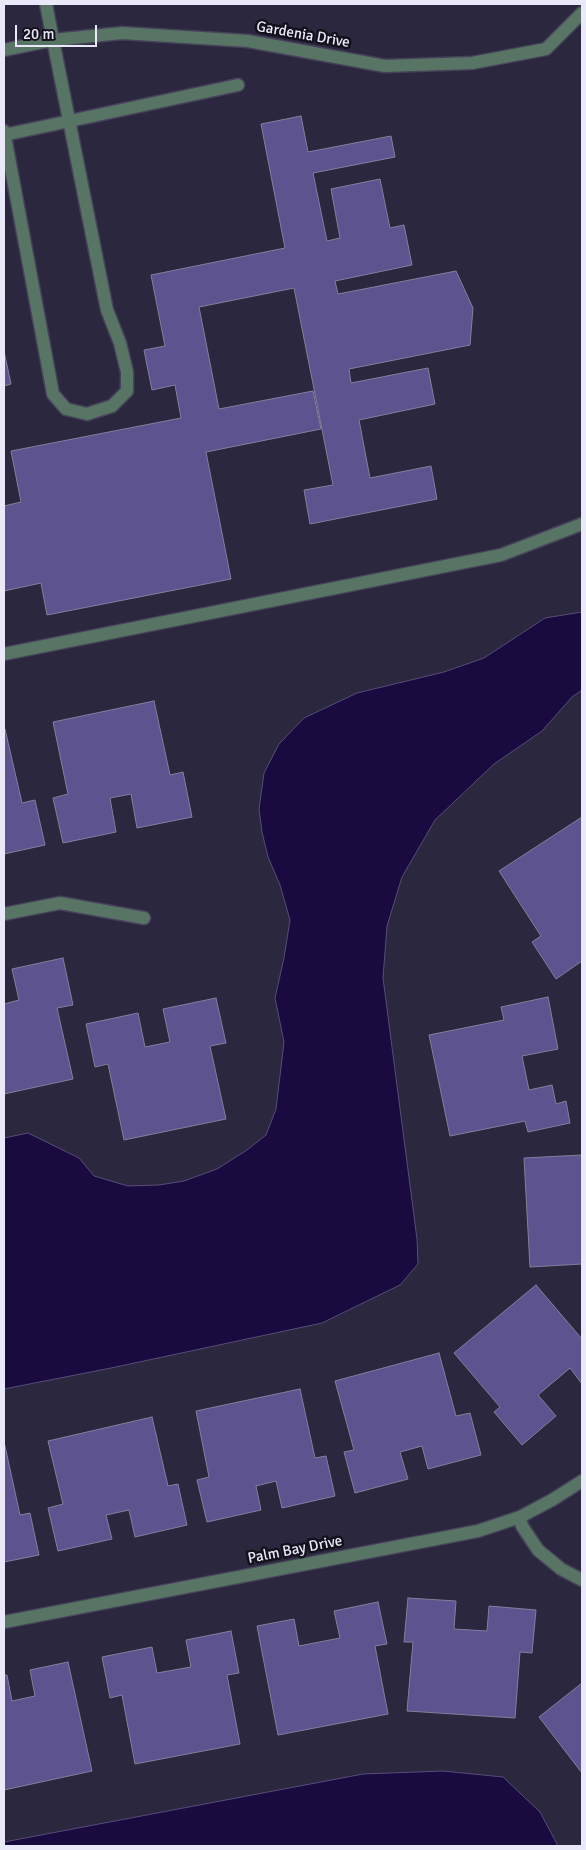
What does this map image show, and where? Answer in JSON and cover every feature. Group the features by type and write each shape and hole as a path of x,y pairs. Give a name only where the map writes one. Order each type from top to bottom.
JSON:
{"street":[{"path":"46,4 69,122 107,310 120,343 127,372 127,391 112,406 87,414 66,409 54,394 4,133 69,122 238,85"},
{"name":"Gardenia Drive","path":"4,50 53,40 122,33 248,41 385,66 462,63 546,48 582,13"},
{"path":"4,654 501,555 582,524"},
{"path":"4,914 60,903 144,918"},
{"name":"Palm Bay Drive","path":"4,1622 478,1531 520,1517 582,1481"},
{"path":"520,1517 522,1526 538,1550 561,1569 582,1580"}],"shaded area":[{"path":"582,612 582,690 572,697 542,731 494,764 435,820 402,877 387,926 383,978 417,1239 418,1264 400,1285 322,1323 4,1389 4,1138 28,1133 79,1158 94,1176 128,1186 159,1185 184,1181 217,1169 266,1135 276,1109 284,1042 275,998 290,920 280,885 268,857 259,809 264,773 279,744 304,718 357,693 444,672 484,658 545,618"},
{"path":"443,1771 503,1777 540,1812 558,1846 4,1846 4,1842 363,1774"}],"building":[{"path":"301,116 308,152 391,136 395,157 313,173 327,241 340,238 331,189 380,179 390,228 404,225 412,265 335,281 338,294 456,271 473,308 470,345 349,369 351,383 428,368 435,404 359,420 370,478 431,466 437,499 310,524 304,490 333,485 294,288 199,307 219,409 313,391 321,429 206,452 231,579 47,615 41,583 4,591 4,506 21,502 11,451 181,418 175,385 152,390 144,350 165,346 151,275 285,248 261,124"},
{"path":"4,351 11,384 4,386"},
{"path":"154,701 170,775 183,772 192,817 137,828 131,794 110,798 116,832 63,843 53,798 68,794 53,722"},
{"path":"4,729 22,803 35,800 45,845 4,854"},
{"path":"582,817 582,961 556,979 532,942 541,936 499,871"},
{"path":"63,958 73,1005 57,1008 73,1079 4,1094 4,1004 19,1000 12,969"},
{"path":"548,997 558,1049 522,1056 529,1090 552,1085 556,1104 566,1101 570,1123 528,1132 525,1121 450,1136 429,1035 504,1020 501,1007"},
{"path":"216,998 226,1043 210,1046 226,1119 124,1140 108,1064 95,1067 86,1024 138,1013 145,1047 170,1042 163,1009"},
{"path":"582,1155 582,1264 530,1267 524,1158"},
{"path":"536,1285 582,1339 582,1384 570,1368 538,1395 556,1416 522,1445 494,1412 500,1407 454,1353"},
{"path":"439,1353 456,1416 470,1413 481,1455 428,1469 422,1446 400,1452 408,1479 355,1493 344,1452 354,1450 335,1381"},
{"path":"300,1389 315,1458 326,1456 335,1496 282,1508 276,1481 256,1486 261,1510 207,1522 197,1480 209,1477 196,1411"},
{"path":"152,1417 168,1486 178,1484 187,1525 135,1537 129,1510 106,1515 112,1539 58,1551 48,1508 63,1504 48,1441"},
{"path":"4,1447 20,1515 30,1513 39,1555 4,1562"},
{"path":"408,1598 456,1601 454,1629 487,1631 489,1606 536,1610 532,1653 520,1652 515,1718 407,1711 413,1642 404,1642"},
{"path":"378,1602 387,1644 375,1646 388,1714 278,1735 257,1626 294,1619 299,1646 340,1638 334,1611"},
{"path":"231,1631 239,1673 227,1675 240,1744 135,1764 122,1695 110,1698 102,1657 152,1647 157,1673 191,1667 186,1640"},
{"path":"68,1662 92,1771 4,1790 4,1675 7,1675 12,1701 35,1696 30,1670"},
{"path":"582,1683 582,1773 539,1717"}]}
